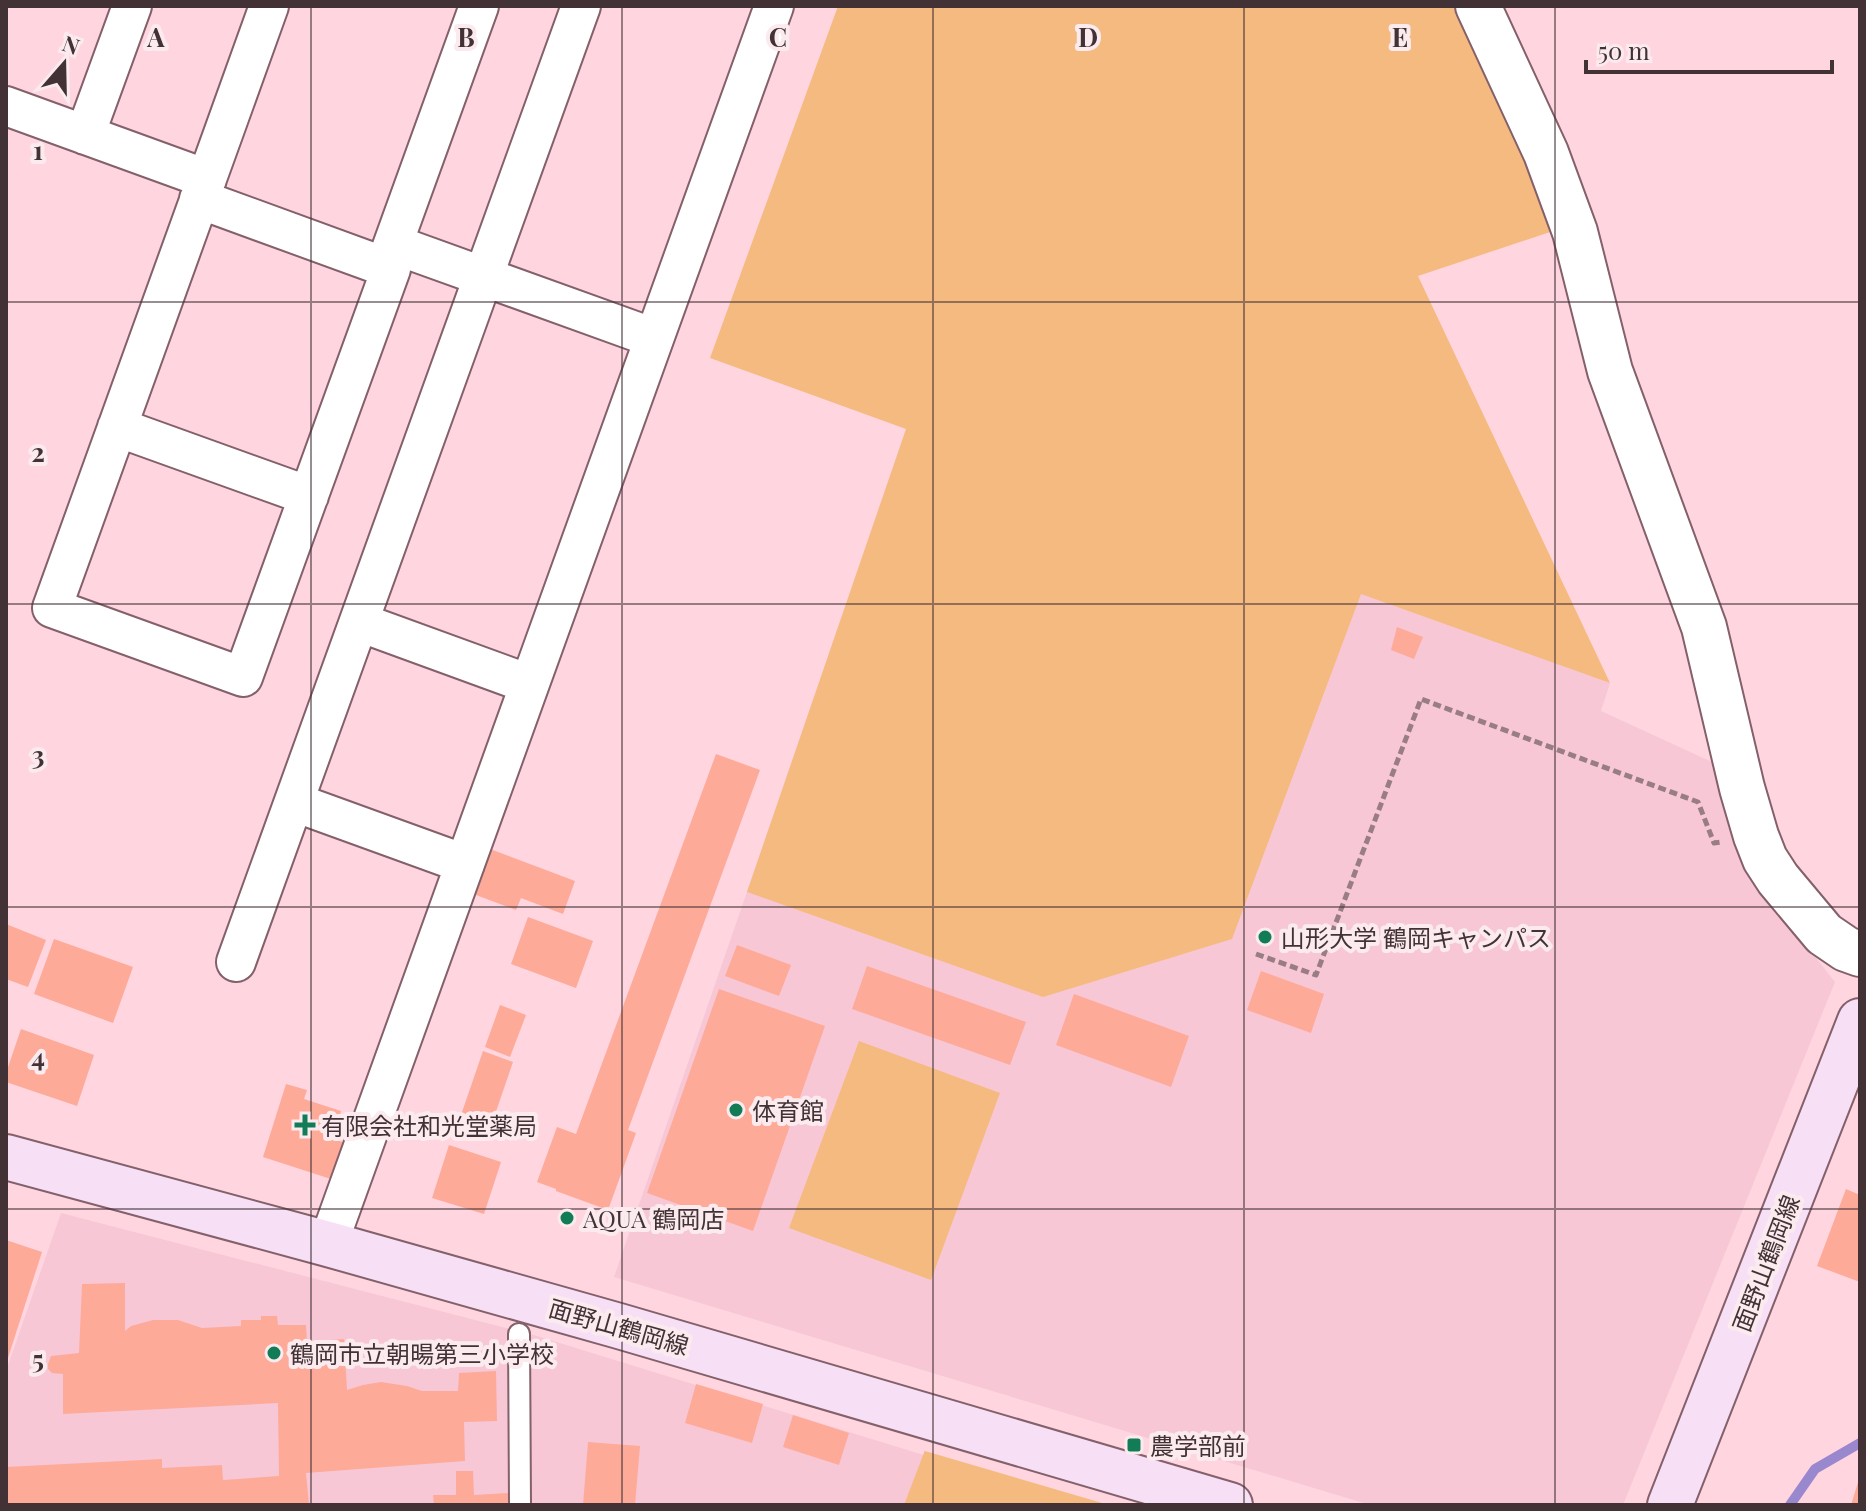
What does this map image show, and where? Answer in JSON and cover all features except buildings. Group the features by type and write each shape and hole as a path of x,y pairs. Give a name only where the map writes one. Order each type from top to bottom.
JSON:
{"main road":[{"name":"面野山鶴岡線","path":"1670,1505 1860,1021"},
{"name":"面野山鶴岡線","path":"6,1157 328,1244 914,1411 1230,1505"}],"street":[{"path":"85,135 132,6"},
{"path":"269,6 52,608 243,677 391,269 389,255 479,6"},
{"path":"236,962 581,6"},
{"path":"328,1244 774,6"},
{"path":"1491,13 1575,232 1610,371 1704,627 1742,788 1765,859 1824,934 1846,949 1860,954"},
{"path":"6,106 85,135 203,189 389,255 483,276 654,338"},
{"path":"117,427 309,496"},
{"path":"359,622 529,684"},
{"path":"294,802 465,864"}],"lane":[{"path":"519,1334 520,1505"}],"path":[{"path":"1256,954 1316,975 1421,699 1698,802 1714,843 1756,836"}],"shaded area":[{"path":"838,6 1460,6 1559,229 1418,276 1610,683 1361,594 1232,939 1043,997 747,892 906,429 710,358"},
{"name":"山形大学 鶴岡キャンパス","path":"907,428 1610,683 1601,711 1723,767 1752,876 1835,982 1623,1505 1370,1505 614,1277"},
{"path":"859,1041 1000,1093 931,1280 789,1228"},
{"name":"鶴岡市立朝暘第三小学校","path":"61,1213 537,1336 1086,1505 6,1505 6,1371"},
{"path":"925,1451 1109,1505 904,1505"}],"waterway":[{"path":"1790,1505 1815,1469 1860,1443"}],"place":[{"name":"山形大学 鶴岡キャンパス","path":"1265,937"},
{"name":"体育館","path":"736,1110"},
{"name":"有限会社和光堂薬局","path":"305,1125"},
{"name":"AQUA 鶴岡店","path":"567,1218"},
{"name":"鶴岡市立朝暘第三小学校","path":"274,1353"},
{"name":"農学部前","path":"1134,1445"}]}
